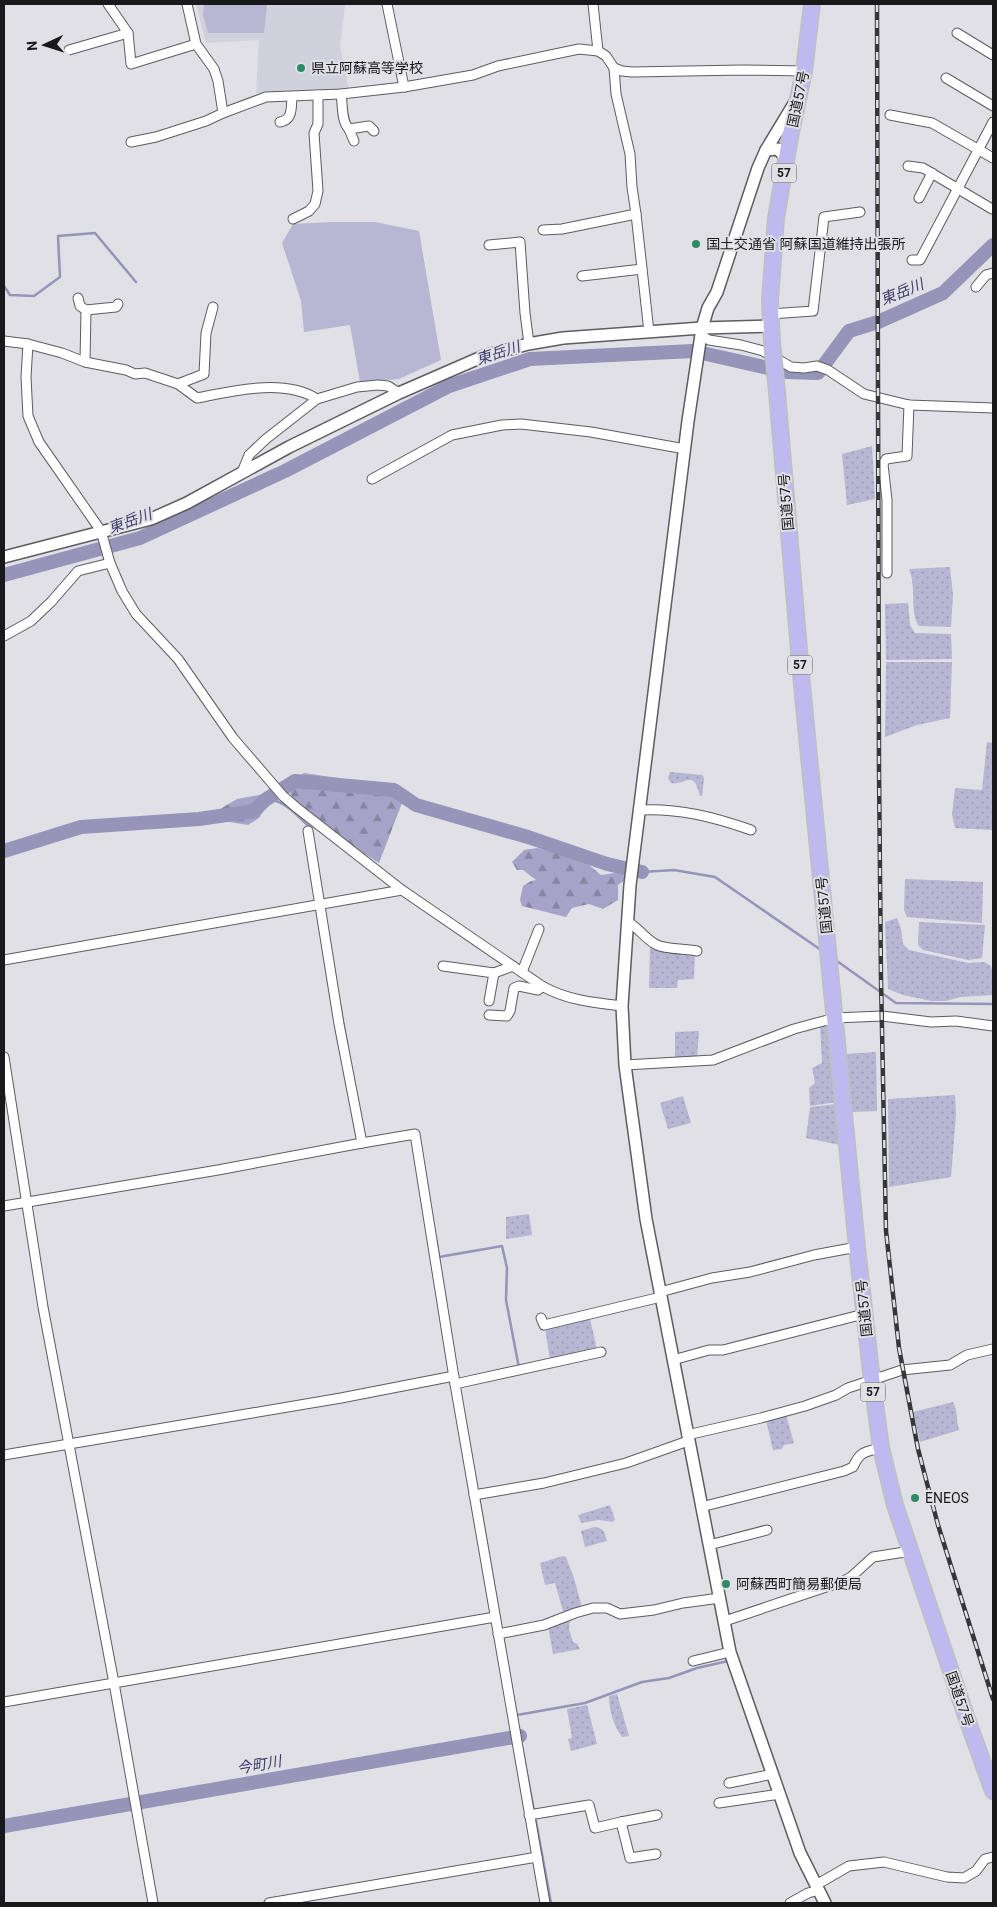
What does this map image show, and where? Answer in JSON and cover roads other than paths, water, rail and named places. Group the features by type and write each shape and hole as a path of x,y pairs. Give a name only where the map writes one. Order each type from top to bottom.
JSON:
{"highway":[{"name":"国道57号","path":"812,4 804,71 776,218 771,267 770,320 802,685 857,1247 881,1448 895,1505 966,1719 993,1791"}],"street":[{"path":"108,4 128,33 131,64 196,44"},
{"path":"187,4 196,44 214,69 218,81 223,113"},
{"path":"387,4 404,87"},
{"path":"592,4 598,51"},
{"path":"69,50 128,33"},
{"path":"957,33 993,55"},
{"path":"131,142 156,137 206,121 266,97 341,94 404,87 473,75 498,66 579,49 598,51 611,62 614,68 616,94 630,154 632,187 649,332"},
{"path":"614,68 632,72 804,71"},
{"path":"946,78 993,106"},
{"path":"341,94 344,123 354,141"},
{"path":"293,219 310,211 315,204 318,191 314,133 318,124 318,95"},
{"path":"280,122 287,121 290,117 292,97"},
{"path":"797,100 766,150 717,292 708,308 701,334 630,885 622,1006 625,1065 646,1219 730,1652 800,1853 826,1903"},
{"path":"890,115 932,122 993,158"},
{"path":"912,260 920,260 993,122"},
{"path":"349,129 369,126 374,131"},
{"path":"766,150 778,149 786,158"},
{"path":"908,166 923,168 992,209"},
{"path":"919,198 932,173"},
{"path":"4,557 151,519 243,470 399,393 484,356 529,344 563,338 649,332 701,334 813,312 824,217 860,212"},
{"path":"543,230 581,226 636,214"},
{"path":"489,245 520,242 529,344"},
{"path":"582,276 642,269"},
{"path":"976,287 986,275 993,273"},
{"path":"78,298 80,306 86,310 116,307 118,304"},
{"path":"178,384 204,374 206,333 213,307"},
{"path":"85,362 86,310"},
{"path":"701,334 709,340 763,351 791,367 817,366 828,370 864,394 910,405 993,408"},
{"path":"4,341 28,344 62,353 85,362 126,370 135,374 145,373 178,384 197,398 248,388 296,389 316,398"},
{"path":"28,344 26,377 28,416 39,442 101,531 110,563 122,591 136,614 178,659 193,678 208,705 224,726 283,796 402,890 554,994 622,1006"},
{"path":"243,470 248,455 316,398 358,387 378,385 388,386 399,393"},
{"path":"887,573 887,500 883,464 890,457 907,456 910,405"},
{"path":"372,479 452,434 502,425 521,424 591,432 685,449"},
{"path":"4,636 31,621 51,602 78,570 110,563"},
{"path":"640,810 659,809 692,812 751,830"},
{"path":"308,831 339,1024 362,1143"},
{"path":"4,960 402,890"},
{"path":"628,922 636,926 650,941 658,946 697,951"},
{"path":"522,972 539,929"},
{"path":"443,966 494,973 514,966"},
{"path":"489,1001 494,973"},
{"path":"489,1015 507,1016 510,1011 514,988 519,986 538,990 542,986"},
{"path":"625,1065 713,1060 794,1029 835,1018 882,1016 931,1022 956,1021 993,1026"},
{"path":"4,1057 43,1307 70,1443 153,1903"},
{"path":"4,1206 415,1134 474,1495 545,1903"},
{"path":"541,1318 544,1326 660,1295 712,1278 750,1272 814,1255 857,1247"},
{"path":"673,1360 710,1350 723,1350 864,1314"},
{"path":"474,1495 544,1483 626,1463 688,1438 805,1406 902,1370 950,1365 967,1355 993,1349"},
{"path":"4,1455 455,1380 601,1352"},
{"path":"702,1507 844,1471 853,1467 858,1456 863,1452 881,1448"},
{"path":"709,1546 767,1530"},
{"path":"724,1621 844,1581 873,1557 911,1551"},
{"path":"498,1634 544,1625 575,1612 593,1608 607,1608 620,1614 720,1598"},
{"path":"4,1702 495,1617"},
{"path":"693,1661 730,1652"},
{"path":"729,1783 773,1774"},
{"path":"720,1802 780,1794"},
{"path":"529,1815 589,1805 596,1828 657,1815"},
{"path":"621,1822 630,1858 656,1854"},
{"path":"269,1903 537,1857"},
{"path":"790,1903 818,1888 849,1866 884,1862 947,1877 964,1878 976,1871 985,1859 993,1857"}],"waterway":[{"path":"4,286 10,295 34,296 60,277 58,236 95,233 136,282"},
{"name":"東岳川","path":"4,575 140,538 285,471 449,386 530,359 693,351 786,372 818,373 849,331 878,322 943,293 993,245"},
{"path":"4,851 81,827 199,819 254,811 265,800 295,781 394,790 416,805 528,837 607,864 642,872"},
{"path":"276,801 294,813 311,828 312,832"},
{"path":"642,872 674,870 715,877 821,950"},
{"path":"834,959 896,1003 993,1004"},
{"path":"340,1005 347,1044"},
{"path":"436,1239 439,1257 502,1246 507,1268 506,1300 519,1368"},
{"path":"482,1497 479,1498 518,1725"},
{"path":"517,1715 585,1703 642,1682 669,1678 697,1668 728,1661"},
{"name":"今町川","path":"4,1826 520,1736"},
{"path":"522,1747 534,1811"},
{"path":"535,1816 551,1903"}],"railway":[{"path":"877,4 879,770 886,1231 899,1348 918,1449 938,1525 993,1699"}],"place":[{"name":"県立阿蘇高等学校","path":"301,68"},
{"name":"国土交通省 阿蘇国道維持出張所","path":"696,244"},
{"name":"ENEOS","path":"915,1498"},
{"name":"阿蘇西町簡易郵便局","path":"726,1584"}]}
